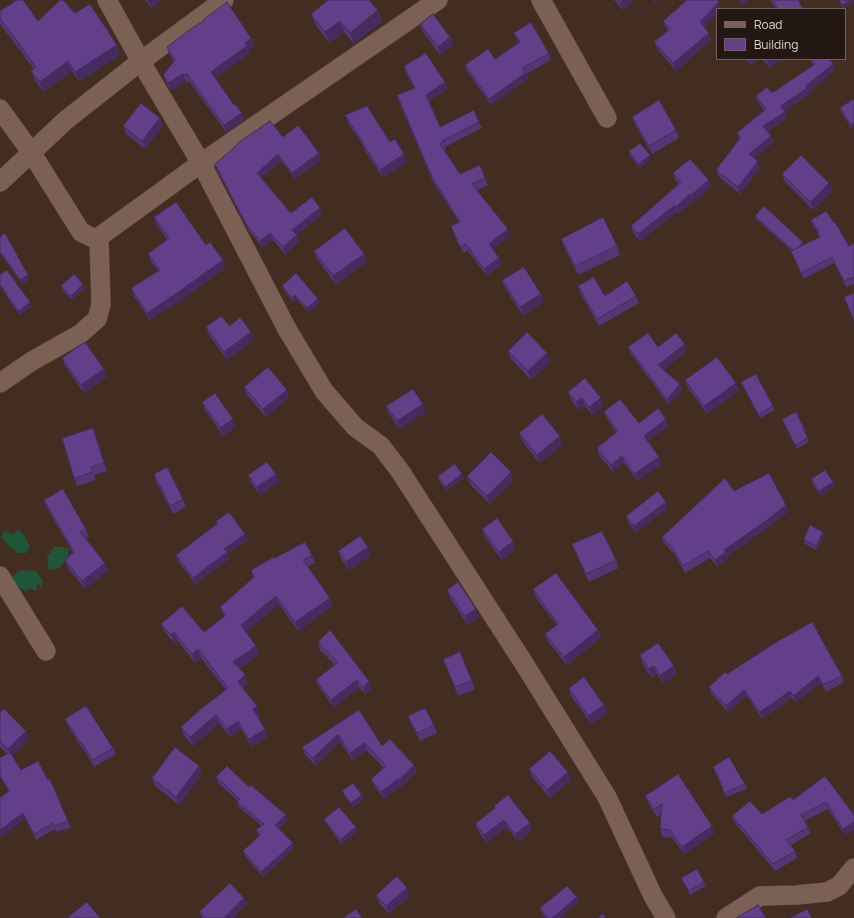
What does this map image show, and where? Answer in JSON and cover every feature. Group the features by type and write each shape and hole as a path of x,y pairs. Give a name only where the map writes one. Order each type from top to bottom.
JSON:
{"street":[{"path":"107,0 201,163 287,329 324,391 355,427 381,446 400,471 607,797 666,918"},
{"path":"0,182 66,120 141,61 224,0"},
{"path":"0,109 31,152 81,232 93,238 99,237 201,163 438,0"},
{"path":"541,0 607,118"},
{"path":"0,383 32,361 80,334 97,319 101,305 99,237"},
{"path":"0,576 46,651"},
{"path":"726,918 760,896 827,892 839,886 854,868"}],"green space":[{"path":"18,529 26,538 30,547 26,553 18,553 7,545 1,537 5,531 13,534"},
{"path":"54,547 69,549 68,559 59,568 49,570 47,556"},
{"path":"28,570 37,572 43,581 42,588 38,584 36,585 37,589 35,591 31,589 25,591 16,585 13,576 18,571"}],"building":[{"path":"17,0 23,0 38,21 60,0 63,0 75,13 90,4 117,45 75,72 68,61 40,82 31,71 36,67 0,18 0,11"},
{"path":"328,0 369,0 378,10 350,33 340,21 325,32 311,14"},
{"path":"687,0 717,0 719,2 700,22 709,33 673,63 654,42 670,29 663,21"},
{"path":"772,0 798,0 802,8 777,8"},
{"path":"839,0 849,0 843,5"},
{"path":"227,2 251,38 245,43 247,46 211,72 234,105 235,104 242,113 224,125 187,74 183,74 168,83 163,75 175,60 167,47 204,21 203,20"},
{"path":"433,14 450,37 438,47 420,24"},
{"path":"531,22 549,54 522,68 525,73 489,99 465,65 488,49 495,59 520,42 514,33"},
{"path":"426,53 445,82 426,95 440,127 474,110 479,122 442,141 443,143 440,144 460,174 480,165 485,178 472,184 508,229 489,244 499,258 484,269 466,244 460,247 451,226 460,222 431,175 397,95 415,88 404,66"},
{"path":"812,60 830,60 833,64 806,86 807,88 781,106 785,112 763,126 771,136 749,154 758,161 738,187 716,170 741,137 737,133 766,109 756,96 767,87 772,93 815,64"},
{"path":"853,99 854,123 851,125 840,108"},
{"path":"659,100 676,130 649,146 632,117"},
{"path":"141,103 160,118 142,141 123,126"},
{"path":"367,106 390,142 395,139 404,154 380,170 345,115"},
{"path":"270,121 283,137 298,125 319,153 292,173 278,154 257,173 291,213 312,197 320,208 292,230 297,235 283,247 270,233 260,241 246,224 215,164 238,143"},
{"path":"640,143 650,155 638,164 629,151"},
{"path":"801,155 829,183 810,202 782,174"},
{"path":"690,159 709,180 676,207 675,205 638,234 631,226 681,182 673,173"},
{"path":"176,202 206,245 210,242 223,260 147,313 131,288 160,270 148,254 169,238 154,217"},
{"path":"764,206 803,242 798,248 793,250 755,216"},
{"path":"826,211 834,223 835,222 849,246 854,243 854,277 844,281 832,257 801,273 791,251 820,237 819,232 811,220"},
{"path":"603,217 617,246 575,266 561,239"},
{"path":"345,228 364,254 333,276 314,251"},
{"path":"5,233 28,275 20,280 0,251 0,237"},
{"path":"524,267 541,294 520,307 502,280"},
{"path":"7,270 30,302 19,311 6,295 7,294 0,284 0,275"},
{"path":"296,273 318,299 307,308 295,295 292,298 282,286"},
{"path":"74,274 83,284 71,296 61,286"},
{"path":"594,277 605,296 627,281 636,296 597,319 578,286"},
{"path":"854,293 854,321 844,297"},
{"path":"221,316 230,326 240,317 251,332 224,352 206,327"},
{"path":"527,332 547,353 528,371 508,351"},
{"path":"648,333 658,347 676,333 685,344 658,365 680,384 667,399 628,347"},
{"path":"85,342 104,369 81,385 62,358"},
{"path":"717,357 736,383 704,406 685,380"},
{"path":"268,367 287,390 263,409 244,387"},
{"path":"756,374 773,406 758,414 741,382"},
{"path":"585,378 601,398 589,407 582,398 576,402 568,392"},
{"path":"413,389 423,404 397,421 386,406"},
{"path":"215,393 233,419 220,428 202,402"},
{"path":"620,399 639,423 658,408 666,419 644,436 659,457 634,474 622,456 611,465 597,448 618,431 604,412"},
{"path":"796,412 808,438 795,445 782,419"},
{"path":"542,414 560,436 537,455 519,433"},
{"path":"93,428 104,463 91,467 93,472 74,478 62,438"},
{"path":"491,452 511,472 487,496 467,476"},
{"path":"267,462 276,474 257,487 248,475"},
{"path":"455,464 462,474 445,487 438,476"},
{"path":"167,467 183,499 170,506 154,474"},
{"path":"825,470 833,482 819,491 811,479"},
{"path":"769,473 786,505 724,550 726,552 715,560 708,551 683,566 673,549 662,537 725,478 734,491"},
{"path":"63,489 86,529 80,532 105,563 82,581 65,560 74,552 44,500"},
{"path":"658,491 666,502 634,526 626,516"},
{"path":"229,512 245,534 224,549 227,552 193,578 176,555 218,523 216,521"},
{"path":"497,518 513,541 499,552 482,529"},
{"path":"810,525 823,532 816,546 804,539"},
{"path":"602,531 616,560 586,574 572,544"},
{"path":"360,536 368,547 346,562 338,551"},
{"path":"305,542 312,555 303,560 330,598 295,622 276,596 241,625 256,646 233,662 245,674 238,682 257,706 253,709 265,729 249,739 238,721 227,729 216,715 190,737 181,727 228,688 198,649 192,654 174,632 171,635 161,624 182,606 204,632 226,615 220,607 254,577 251,570"},
{"path":"556,573 598,630 564,657 545,634 558,624 533,589"},
{"path":"458,582 476,609 465,616 447,590"},
{"path":"812,622 842,676 823,685 818,676 793,696 790,691 760,712 744,690 726,706 709,687 725,672 727,674 778,641"},
{"path":"330,630 369,681 363,687 357,680 331,700 316,680 338,662 318,642"},
{"path":"658,643 674,666 660,675 654,666 649,669 640,655"},
{"path":"460,652 472,681 455,687 443,659"},
{"path":"584,677 604,705 588,716 569,688"},
{"path":"86,706 113,748 92,760 65,719"},
{"path":"425,708 434,725 417,733 408,716"},
{"path":"4,709 26,731 8,749 0,742 0,712"},
{"path":"359,710 382,746 390,739 414,765 399,780 398,779 381,792 371,779 386,766 365,743 350,753 338,734 313,758 302,747"},
{"path":"175,747 199,766 176,797 152,778"},
{"path":"550,751 568,772 547,790 529,769"},
{"path":"10,752 21,770 38,761 48,780 50,779 68,821 54,826 53,823 34,834 23,813 0,830 0,798 9,791 0,775 0,758"},
{"path":"729,757 745,784 724,793 713,767"},
{"path":"227,766 249,787 251,785 286,815 275,825 293,843 261,872 243,851 260,835 256,830 264,824 237,802 240,799 216,777"},
{"path":"678,774 712,826 682,847 670,830 660,829 662,804 654,809 645,796"},
{"path":"825,776 854,815 854,822 843,829 826,802 801,815 808,827 786,840 795,851 773,864 732,816 750,801 762,814 791,796 793,800"},
{"path":"353,783 362,795 351,803 342,791"},
{"path":"508,795 530,823 515,834 504,820 484,835 475,824"},
{"path":"339,807 356,827 340,840 324,819"},
{"path":"697,869 704,882 689,891 681,878"},
{"path":"397,876 407,888 386,906 376,895"},
{"path":"230,883 244,898 224,918 206,918 199,912"},
{"path":"567,886 577,897 552,918 548,918 540,908"},
{"path":"87,902 100,918 67,918"},
{"path":"758,905 766,918 736,918"},
{"path":"356,909 362,918 343,918"},
{"path":"807,909 812,918 790,918"},
{"path":"603,914 606,918 597,918"}]}
